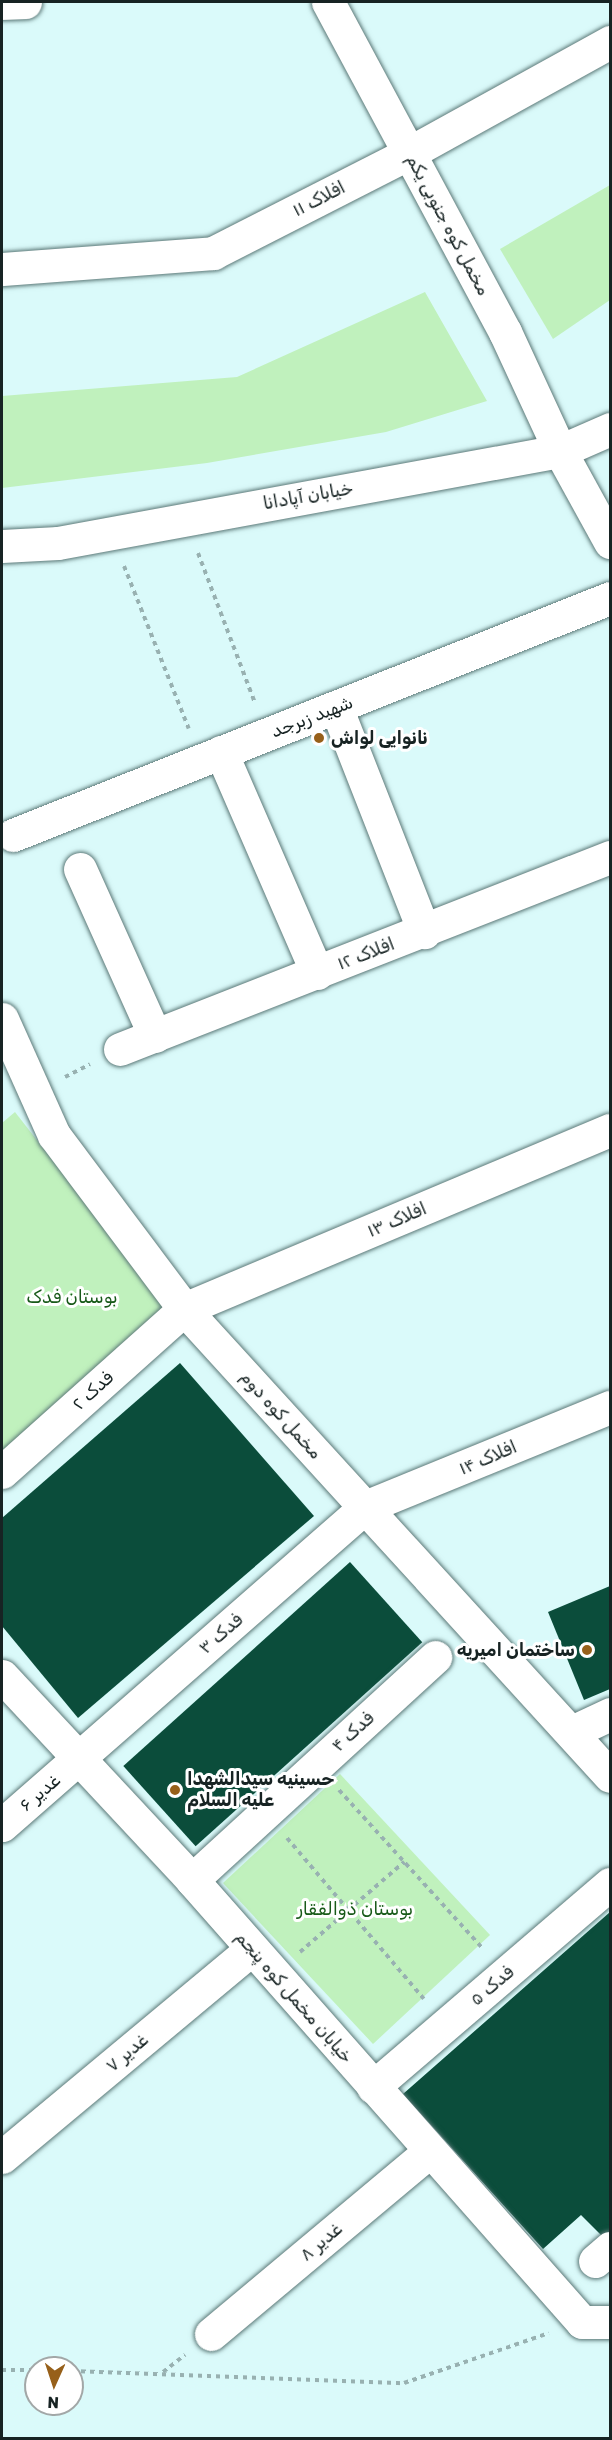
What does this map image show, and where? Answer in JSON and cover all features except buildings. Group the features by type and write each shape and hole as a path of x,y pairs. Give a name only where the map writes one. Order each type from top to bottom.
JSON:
{"street":[{"path":"2,3 25,2"},
{"name":"مخمل کوه جنوبی یکم","path":"328,2 505,332 560,451 610,542"},
{"name":"افلاک ۱۱","path":"2,269 213,253 409,153 610,42"},
{"name":"خیابان آپادانا","path":"2,546 111,533 560,451 610,429"},
{"name":"شهید زبرجد","path":"13,835 610,598"},
{"path":"336,707 424,932"},
{"path":"211,756 317,973"},
{"name":"افلاک ۱۲","path":"120,1049 424,932 610,857"},
{"path":"80,869 155,1036"},
{"name":"مخمل کوه دوم","path":"2,1019 33,1093 54,1135 184,1309 610,1776"},
{"name":"افلاک ۱۳","path":"184,1309 610,1130"},
{"name":"فدک ۲","path":"2,1472 184,1309"},
{"name":"افلاک ۱۴","path":"365,1507 610,1407"},
{"name":"فدک ۳","path":"78,1761 365,1507"},
{"name":"فدک ۴","path":"192,1880 435,1657"},
{"name":"خیابان مخمل کوه پنجم","path":"2,1676 78,1761 192,1880 430,2151 596,2322"},
{"path":"572,1732 610,1714"},
{"name":"غدیر ۶","path":"2,1825 78,1761"},
{"name":"فدک ۵","path":"373,2087 610,1884"},
{"name":"غدیر ۷","path":"2,2157 252,1949"},
{"name":"غدیر ۸","path":"212,2334 430,2151"}],"path":[{"path":"185,519 267,734"},
{"path":"111,533 211,756"},
{"path":"33,1093 120,1049"},
{"path":"317,1766 505,1974"},
{"path":"266,1812 446,2025"},
{"path":"274,1974 404,1862"},
{"path":"84,2371 404,2383 596,2322"},
{"path":"2,2370 24,2370"}],"green space":[{"path":"610,185 610,300 553,339 500,249"},
{"path":"425,292 487,401 386,432 207,463 2,488 2,396 237,377"},
{"name":"بوستان فدک","path":"15,1112 167,1307 2,1452 2,1123"},
{"name":"بوستان ذوالفقار","path":"340,1774 490,1935 373,2044 223,1883"}],"place":[{"name":"نانوایی لواش","path":"319,738"},
{"name":"ساختمان امیریه","path":"587,1650"},
{"name":"حسینیه سیدالشهدا علیه السلام","path":"175,1790"}]}
